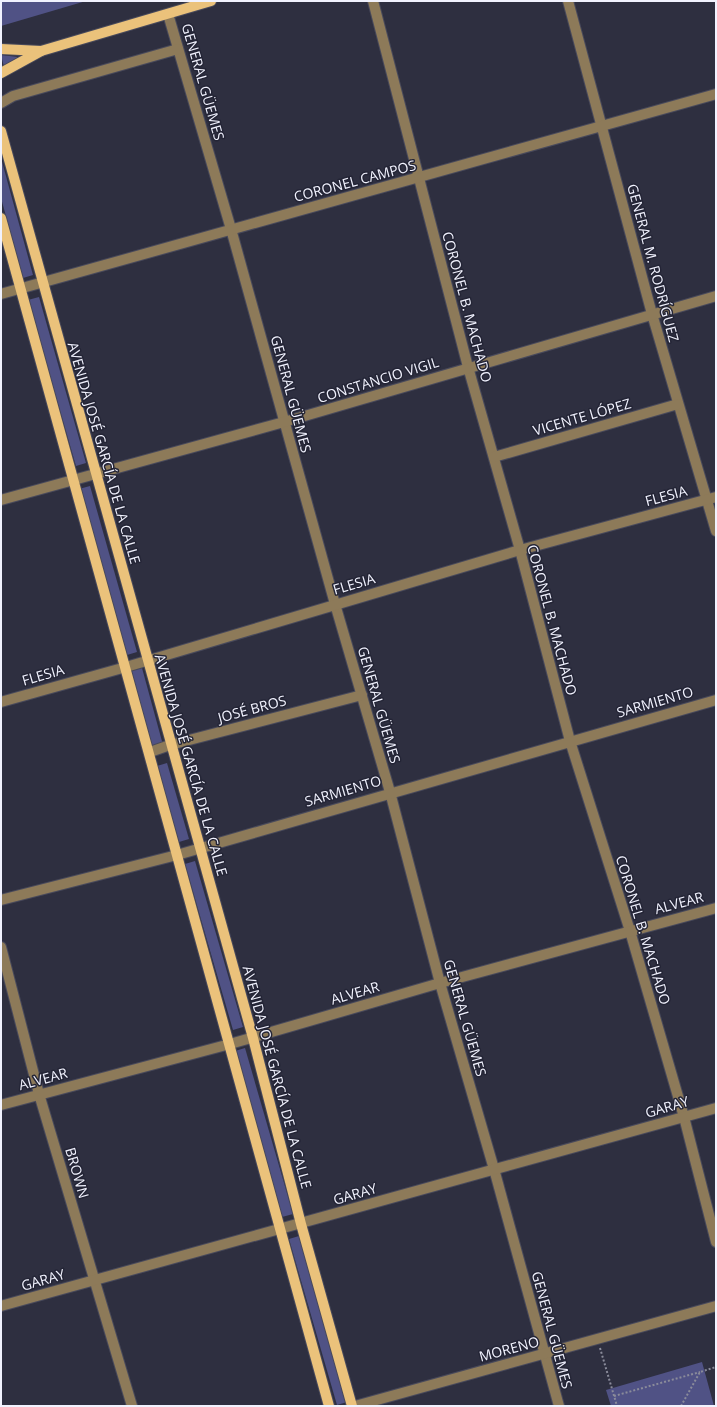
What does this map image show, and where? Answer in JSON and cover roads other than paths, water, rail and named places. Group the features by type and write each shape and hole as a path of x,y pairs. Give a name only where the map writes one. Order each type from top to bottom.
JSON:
{"main road":[{"path":"1,73 41,51 211,1"},
{"path":"1,49 41,51"},
{"name":"AVENIDA JOSÉ GARCÍA DE LA CALLE","path":"1,131 170,745 253,1038 352,1406"},
{"path":"1,218 330,1406"}],"street":[{"name":"CORONEL B. MACHADO","path":"373,1 468,367 520,550 570,741 630,931 684,1116 716,1242"},
{"name":"GENERAL M. RODRÍGUEZ","path":"568,1 652,314 678,404 711,498 716,531"},
{"name":"GENERAL GÜEMES","path":"168,14 231,229 334,604 390,792 440,983 494,1169 559,1406"},
{"path":"1,103 13,96 178,49"},
{"name":"CORONEL CAMPOS","path":"1,294 716,94"},
{"name":"CONSTANCIO VIGIL","path":"1,500 284,422 468,367 716,296"},
{"name":"VICENTE LÓPEZ","path":"494,457 678,404"},
{"name":"FLESIA","path":"1,702 126,667 520,550 711,498"},
{"name":"JOSÉ BROS","path":"150,752 170,745 362,695"},
{"name":"SARMIENTO","path":"1,900 200,848 390,792 716,700"},
{"name":"ALVEAR","path":"1,1105 253,1038 440,983 716,908"},
{"name":"BROWN","path":"1,947 40,1094 93,1280 132,1406"},
{"name":"GARAY","path":"1,1306 281,1230 494,1169 716,1108"},
{"name":"MORENO","path":"356,1406 716,1306"}]}
